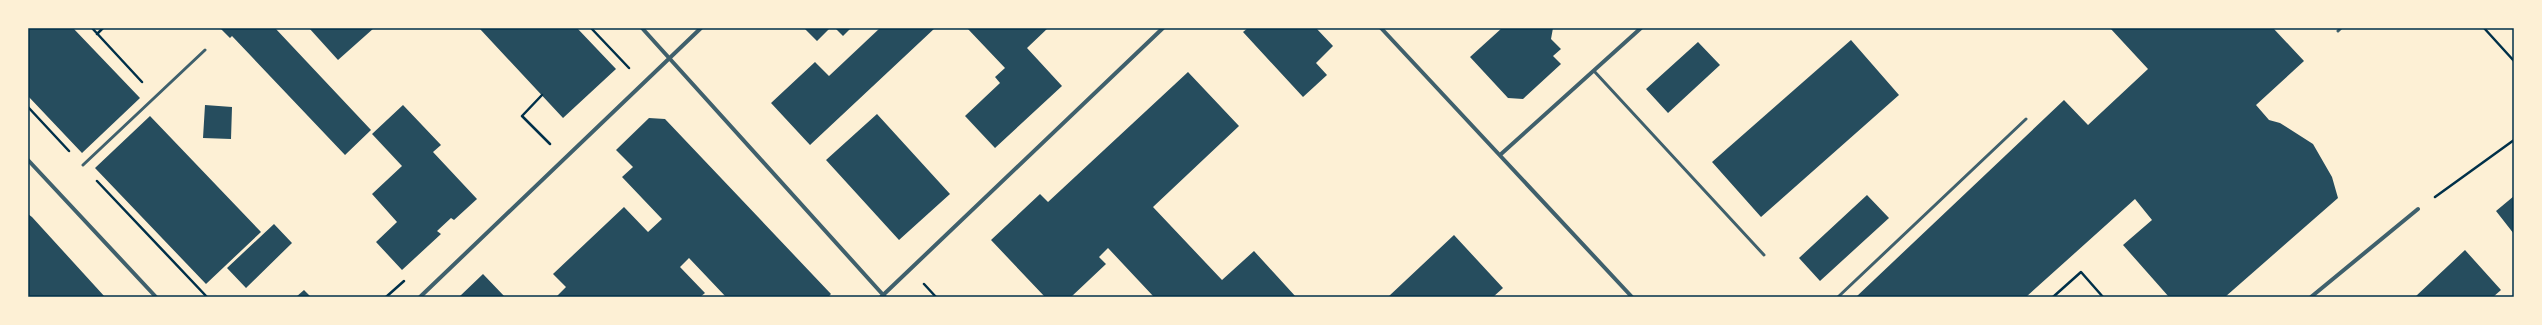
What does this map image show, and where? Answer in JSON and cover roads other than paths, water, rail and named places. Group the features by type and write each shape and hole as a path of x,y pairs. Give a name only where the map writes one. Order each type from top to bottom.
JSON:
{"street":[{"path":"642,28 883,296 1163,28"},
{"path":"420,297 701,28"},
{"path":"1381,28 1632,297"},
{"path":"1500,155 1641,28"},
{"path":"28,160 156,297"},
{"path":"2311,297 2418,209"}],"lane":[{"path":"83,165 205,50"},
{"path":"1594,71 1764,255"},
{"path":"1838,297 2026,119"}]}
